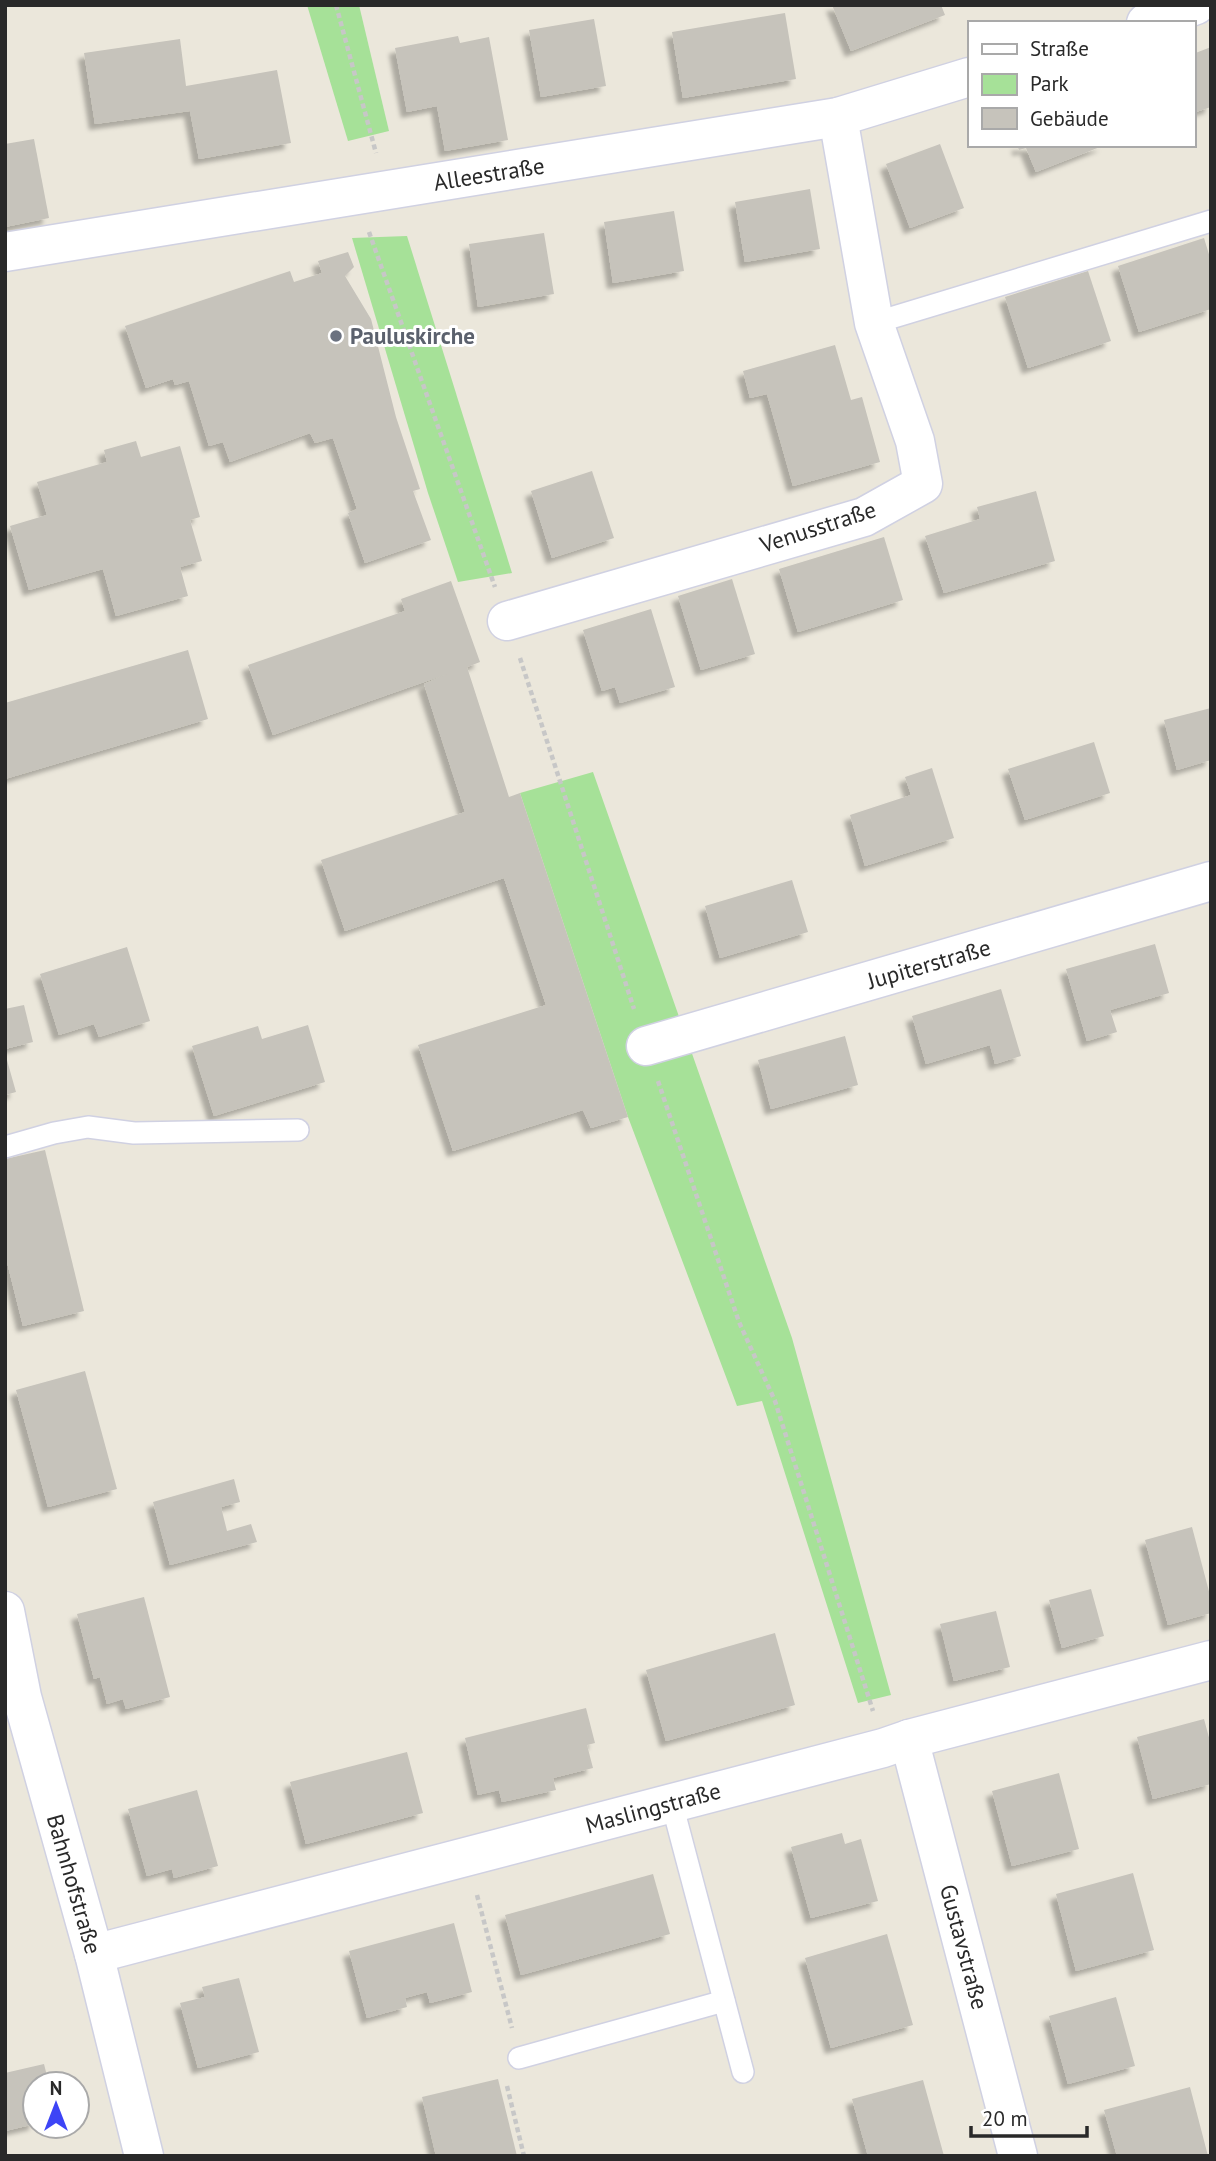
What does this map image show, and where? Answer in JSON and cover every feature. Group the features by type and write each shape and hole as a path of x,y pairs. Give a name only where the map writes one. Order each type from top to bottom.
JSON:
{"street":[{"path":"1152,21 1196,5"},
{"name":"Alleestraße","path":"5,252 838,117 968,77"},
{"name":"Venusstraße","path":"507,621 864,517 923,484 915,440 874,323 838,117"},
{"name":"Jupiterstraße","path":"646,1046 1211,881"},
{"name":"Bahnhofstraße","path":"5,1611 22,1698 94,1954 144,2156"},
{"name":"Maslingstraße","path":"94,1954 1211,1660"},
{"name":"Gustavstraße","path":"896,1743 1018,2156"}],"lane":[{"path":"874,323 1211,221"},
{"path":"5,1147 54,1133 89,1127 134,1133 298,1130"},
{"path":"672,1804 743,2072"},
{"path":"519,2058 724,2001"}],"path":[{"path":"336,5 372,193 507,621 739,1322 775,1401 896,1743"},
{"path":"476,1891 519,2058 503,2069 524,2156"}],"green space":[{"path":"307,5 359,5 389,131 348,141"},
{"path":"407,236 512,573 458,582 428,493 352,238"},
{"path":"593,772 792,1338 891,1695 858,1703 762,1401 737,1406 628,1117 520,793"}],"building":[{"path":"832,5 941,5 945,15 851,51"},
{"path":"785,13 796,79 683,98 672,32"},
{"path":"594,19 606,86 541,97 529,30"},
{"path":"458,36 460,43 489,37 508,140 445,151 437,106 407,112 395,48"},
{"path":"180,39 186,86 277,70 291,143 199,159 190,111 95,124 84,53"},
{"path":"1211,47 1211,107 1195,112 1195,53"},
{"path":"34,139 49,218 5,227 5,144"},
{"path":"940,144 964,208 910,228 886,164"},
{"path":"1018,147 1100,147 1036,172 1026,148 1019,150"},
{"path":"810,189 820,249 745,262 735,202"},
{"path":"674,211 684,271 613,283 604,222"},
{"path":"544,233 554,294 478,307 469,244"},
{"path":"1204,238 1211,261 1211,309 1139,332 1118,266"},
{"path":"348,252 354,267 345,276 371,319 396,417 420,489 413,491 431,540 365,563 348,513 357,509 333,438 315,443 310,433 230,462 223,442 209,446 189,381 175,385 173,379 146,388 125,326 290,271 294,282 322,273 318,261"},
{"path":"1088,271 1111,341 1028,368 1005,297"},
{"path":"835,345 851,400 862,397 880,462 793,486 767,394 750,398 743,371"},
{"path":"136,441 141,457 180,446 200,517 190,520 202,561 180,567 188,596 116,616 103,569 29,590 10,526 47,515 37,482 107,462 104,450"},
{"path":"592,471 614,538 552,558 531,491"},
{"path":"1036,491 1055,561 944,593 925,536 980,519 977,507"},
{"path":"884,537 903,600 798,632 779,569"},
{"path":"732,579 755,654 701,670 678,596"},
{"path":"451,581 480,662 467,667 509,797 520,793 628,1117 591,1128 583,1110 453,1151 418,1045 546,1005 504,878 345,931 321,860 465,812 424,684 447,674 273,735 248,665 405,611 401,599"},
{"path":"651,609 675,687 620,703 615,687 602,691 583,630"},
{"path":"188,650 208,719 5,779 5,703"},
{"path":"1211,708 1211,760 1177,770 1164,720"},
{"path":"1094,742 1110,793 1025,820 1008,769"},
{"path":"932,768 954,838 865,866 850,815 911,795 905,777"},
{"path":"792,880 808,932 720,958 705,906"},
{"path":"1155,944 1169,993 1110,1010 1117,1032 1087,1041 1066,969"},
{"path":"127,947 150,1021 99,1037 94,1024 59,1035 40,974"},
{"path":"1001,989 1021,1056 995,1064 990,1045 926,1064 912,1016"},
{"path":"24,1005 33,1042 5,1049 5,1009"},
{"path":"308,1025 325,1082 214,1116 192,1046 258,1026 262,1039"},
{"path":"845,1036 858,1085 771,1109 758,1060"},
{"path":"5,1053 16,1092 5,1095"},
{"path":"45,1150 84,1311 23,1326 5,1254 5,1159"},
{"path":"85,1371 117,1489 48,1507 16,1390"},
{"path":"234,1479 240,1502 221,1507 227,1531 251,1524 257,1542 170,1565 153,1502"},
{"path":"1192,1527 1211,1599 1211,1613 1168,1625 1145,1540"},
{"path":"1091,1589 1104,1636 1062,1648 1049,1600"},
{"path":"144,1597 170,1697 126,1709 123,1699 107,1704 100,1677 94,1679 77,1614"},
{"path":"996,1611 1010,1667 954,1681 940,1624"},
{"path":"775,1633 795,1705 666,1741 646,1670"},
{"path":"586,1708 595,1743 587,1745 593,1768 553,1778 556,1790 502,1802 499,1790 478,1795 465,1738"},
{"path":"1204,1719 1211,1745 1211,1784 1153,1799 1137,1737"},
{"path":"407,1752 423,1813 306,1844 290,1782"},
{"path":"1059,1773 1079,1849 1012,1866 992,1791"},
{"path":"197,1790 218,1866 174,1878 172,1869 147,1876 128,1809"},
{"path":"842,1833 845,1844 861,1839 878,1901 811,1918 791,1847"},
{"path":"1133,1873 1154,1950 1076,1971 1056,1894"},
{"path":"653,1874 670,1934 521,1975 505,1915"},
{"path":"454,1923 472,1992 430,2003 427,1992 405,1998 407,2007 367,2018 349,1951"},
{"path":"887,1934 913,2025 831,2048 805,1958"},
{"path":"239,1978 259,2052 198,2068 180,2003 205,1997 202,1987"},
{"path":"1116,1997 1135,2066 1068,2084 1049,2016"},
{"path":"44,2064 46,2070 21,2070 21,2127 5,2131 5,2073"},
{"path":"498,2079 517,2156 436,2156 422,2097"},
{"path":"923,2080 944,2156 868,2156 852,2099"},
{"path":"1190,2087 1208,2156 1117,2156 1104,2110"}],"place":[{"name":"Pauluskirche","path":"336,336"}]}
